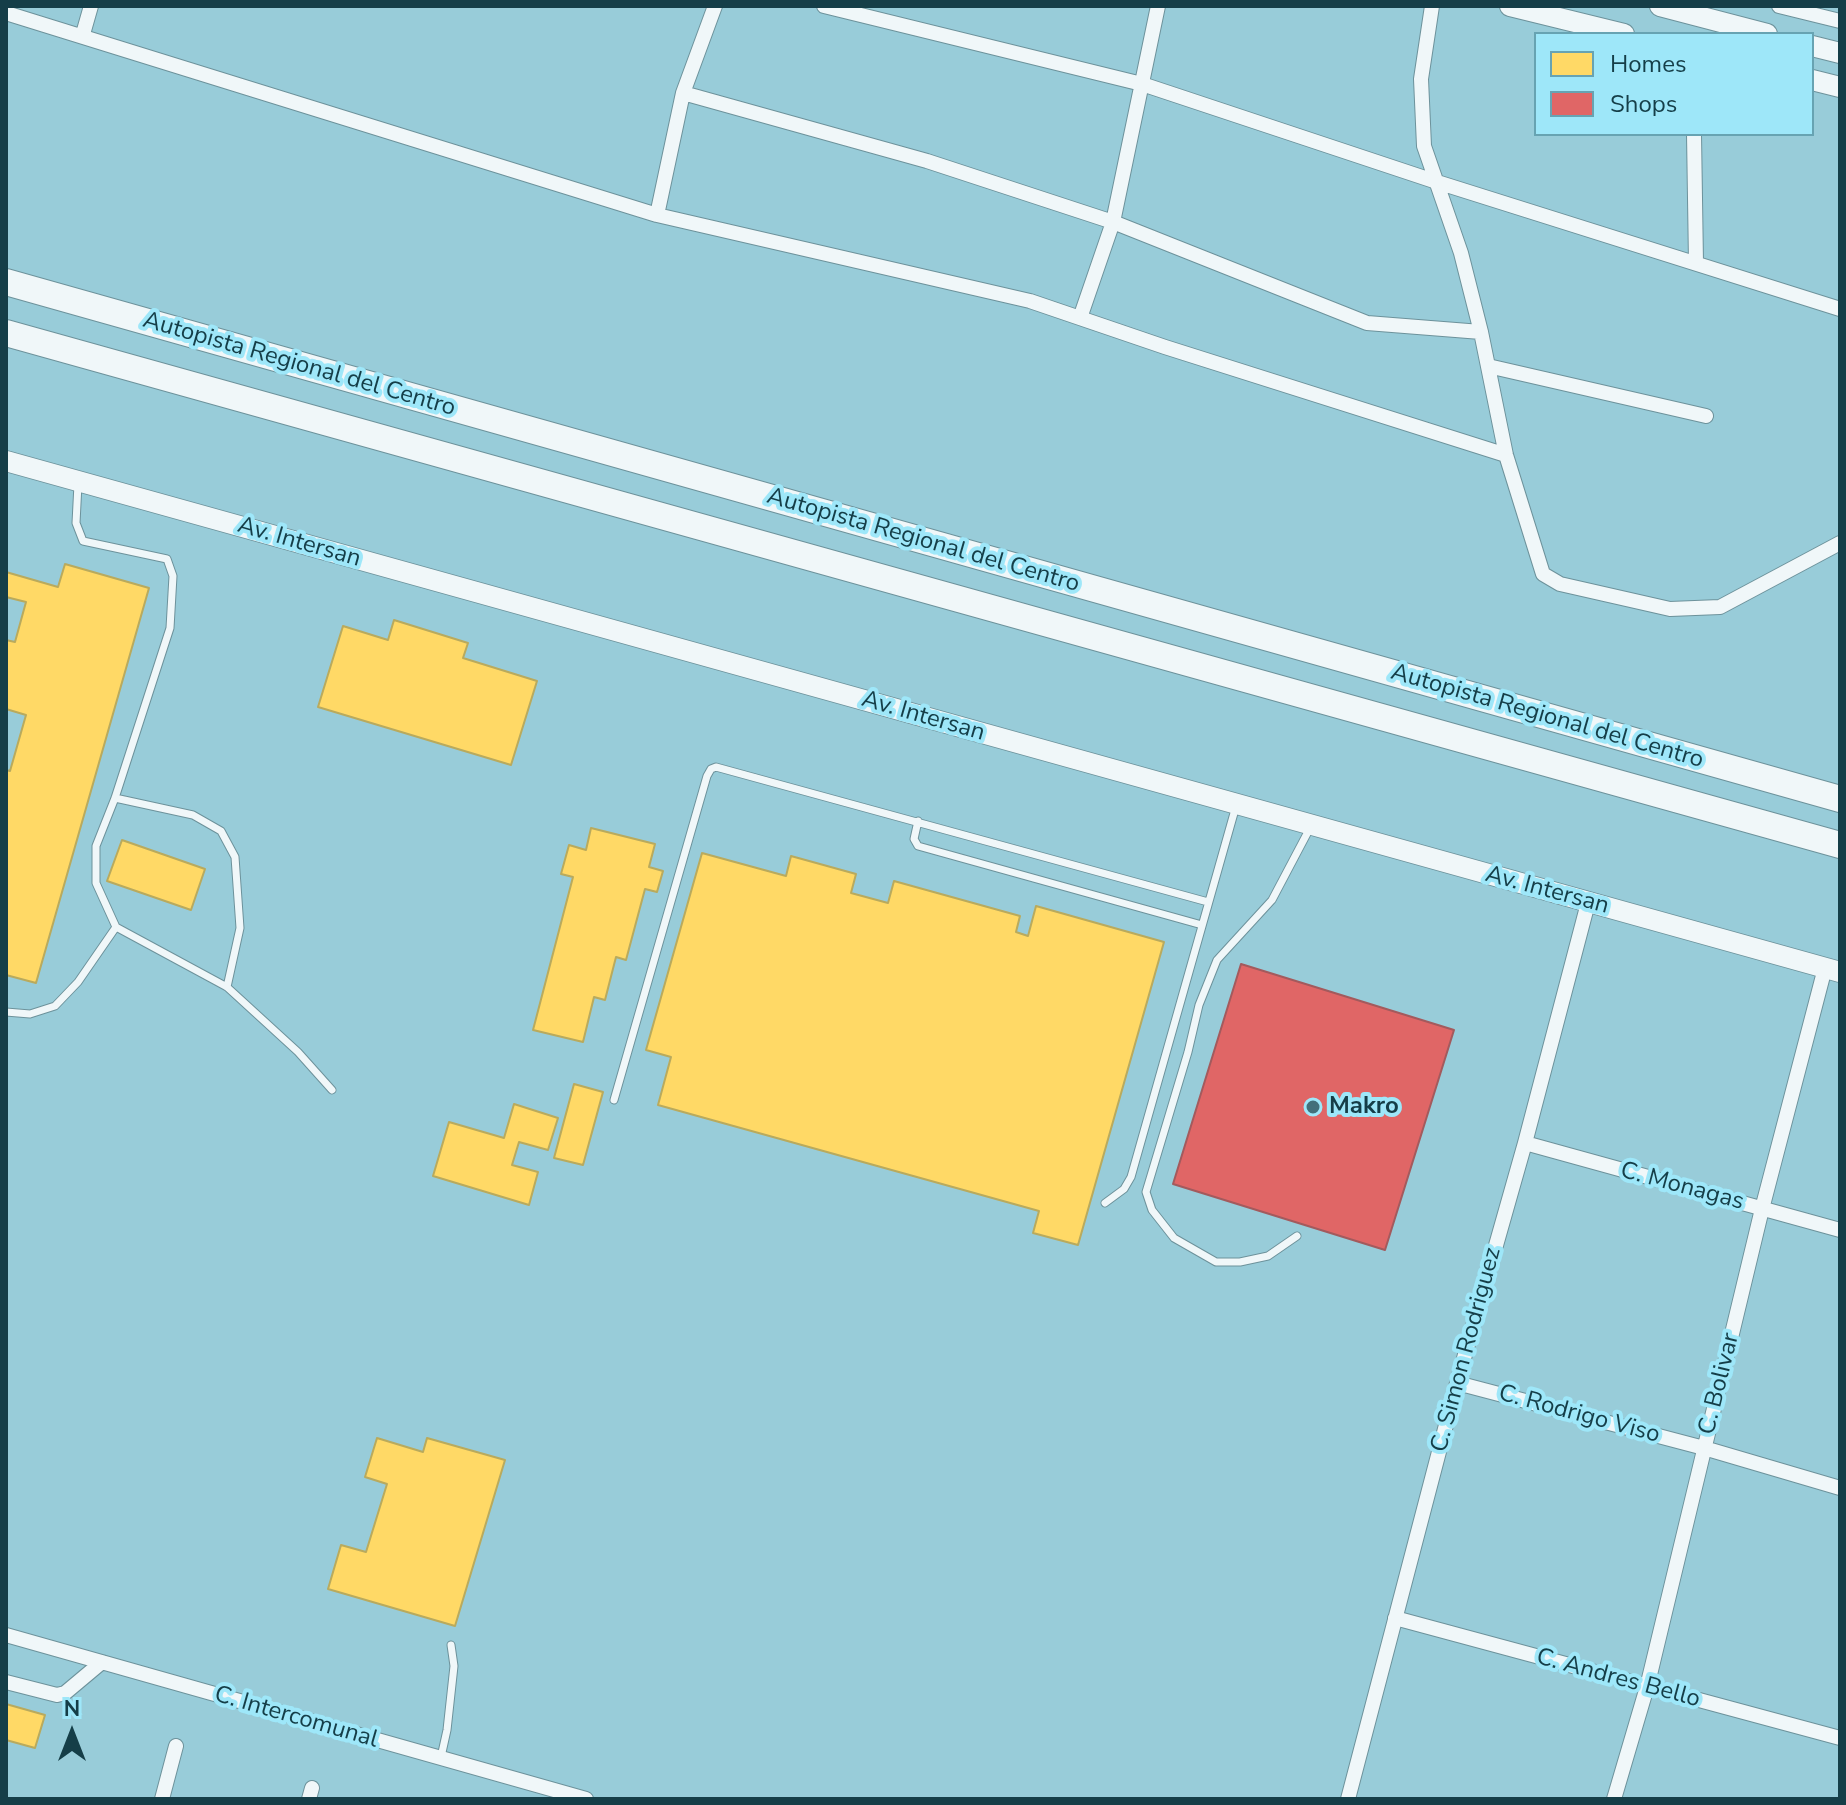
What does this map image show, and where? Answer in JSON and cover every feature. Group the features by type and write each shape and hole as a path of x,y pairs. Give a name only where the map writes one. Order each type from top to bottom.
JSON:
{"highway":[{"name":"Autopista Regional del Centro","path":"6,282 1840,799"},
{"name":"Autopista Regional del Centro","path":"6,333 1840,845"}],"street":[{"path":"83,34 91,6"},
{"path":"657,215 683,93 715,6"},
{"path":"824,6 1142,84 1437,182 1840,309"},
{"path":"1080,318 1113,222 1158,6"},
{"path":"1432,6 1421,79 1424,146 1461,253 1506,455 1543,574 1560,584 1670,609 1720,607 1840,543"},
{"path":"1510,6 1616,32"},
{"path":"1660,6 1759,32"},
{"path":"1779,6 1840,21"},
{"path":"6,13 83,34 657,215 1030,301 1506,455"},
{"path":"1814,46 1840,53"},
{"path":"1814,80 1840,87"},
{"path":"683,93 927,161 1113,222 1367,323 1481,332"},
{"path":"1694,136 1696,263"},
{"path":"1488,366 1706,416"},
{"name":"Av. Intersan","path":"6,461 1832,970"},
{"name":"C. Simon Rodriguez","path":"1348,1799 1588,903"},
{"name":"C. Bolivar","path":"1614,1799 1647,1687 1762,1209 1832,970"},
{"name":"C. Monagas","path":"1525,1143 1840,1230"},
{"name":"C. Rodrigo Viso","path":"1457,1383 1704,1448 1840,1488"},
{"name":"C. Andres Bello","path":"1395,1618 1840,1738"},
{"name":"C. Intercomunal","path":"6,1635 586,1799"},
{"path":"6,1682 57,1695 65,1693 102,1662"},
{"path":"162,1799 176,1746"}],"lane":[{"path":"78,482 76,523 83,541 167,559 173,576 170,628 115,798 96,846 96,883 116,927 227,987 298,1052 332,1090"},
{"path":"614,1100 711,769 716,767 1208,902"},
{"path":"115,798 193,815 221,831 235,857 240,928 227,987"},
{"path":"1105,1203 1124,1189 1131,1177 1237,804"},
{"path":"918,821 914,839 918,846 1202,925"},
{"path":"1297,1236 1268,1256 1240,1262 1216,1262 1195,1252 1167,1230 1152,1210 1146,1192 1199,1005 1217,960 1272,900 1311,826"},
{"path":"6,1012 30,1014 55,1006 78,982 116,927"},
{"path":"440,1759 447,1730 454,1666 451,1645"}],"building: Homes":[{"path":"65,564 149,588 36,983 6,975 6,770 10,771 26,715 6,709 6,640 15,642 26,602 6,597 6,572 58,587"},
{"path":"394,620 468,643 463,658 537,681 511,765 318,707 343,626 388,640"},
{"path":"591,828 655,844 649,867 663,871 657,892 645,889 626,960 616,957 605,1000 594,997 583,1042 533,1030 573,877 561,874 569,845 586,850"},
{"path":"122,840 205,869 191,910 107,881"},
{"path":"702,853 786,876 791,856 856,874 851,893 888,903 894,881 1020,916 1016,932 1028,936 1036,906 1164,942 1078,1245 1033,1233 1039,1211 658,1105 671,1057 646,1050"},
{"path":"574,1084 603,1092 583,1165 554,1158"},
{"path":"514,1104 558,1118 548,1150 519,1142 512,1165 538,1172 529,1205 433,1176 449,1122 504,1138"},
{"path":"377,1438 423,1452 427,1438 505,1460 455,1626 328,1589 341,1545 366,1552 387,1484 365,1477"},
{"path":"6,1704 45,1715 35,1748 6,1740"}],"building: Shops":[{"name":"Makro","path":"1241,964 1454,1030 1385,1250 1173,1184"}],"place":[{"name":"Makro","path":"1313,1107"}]}
